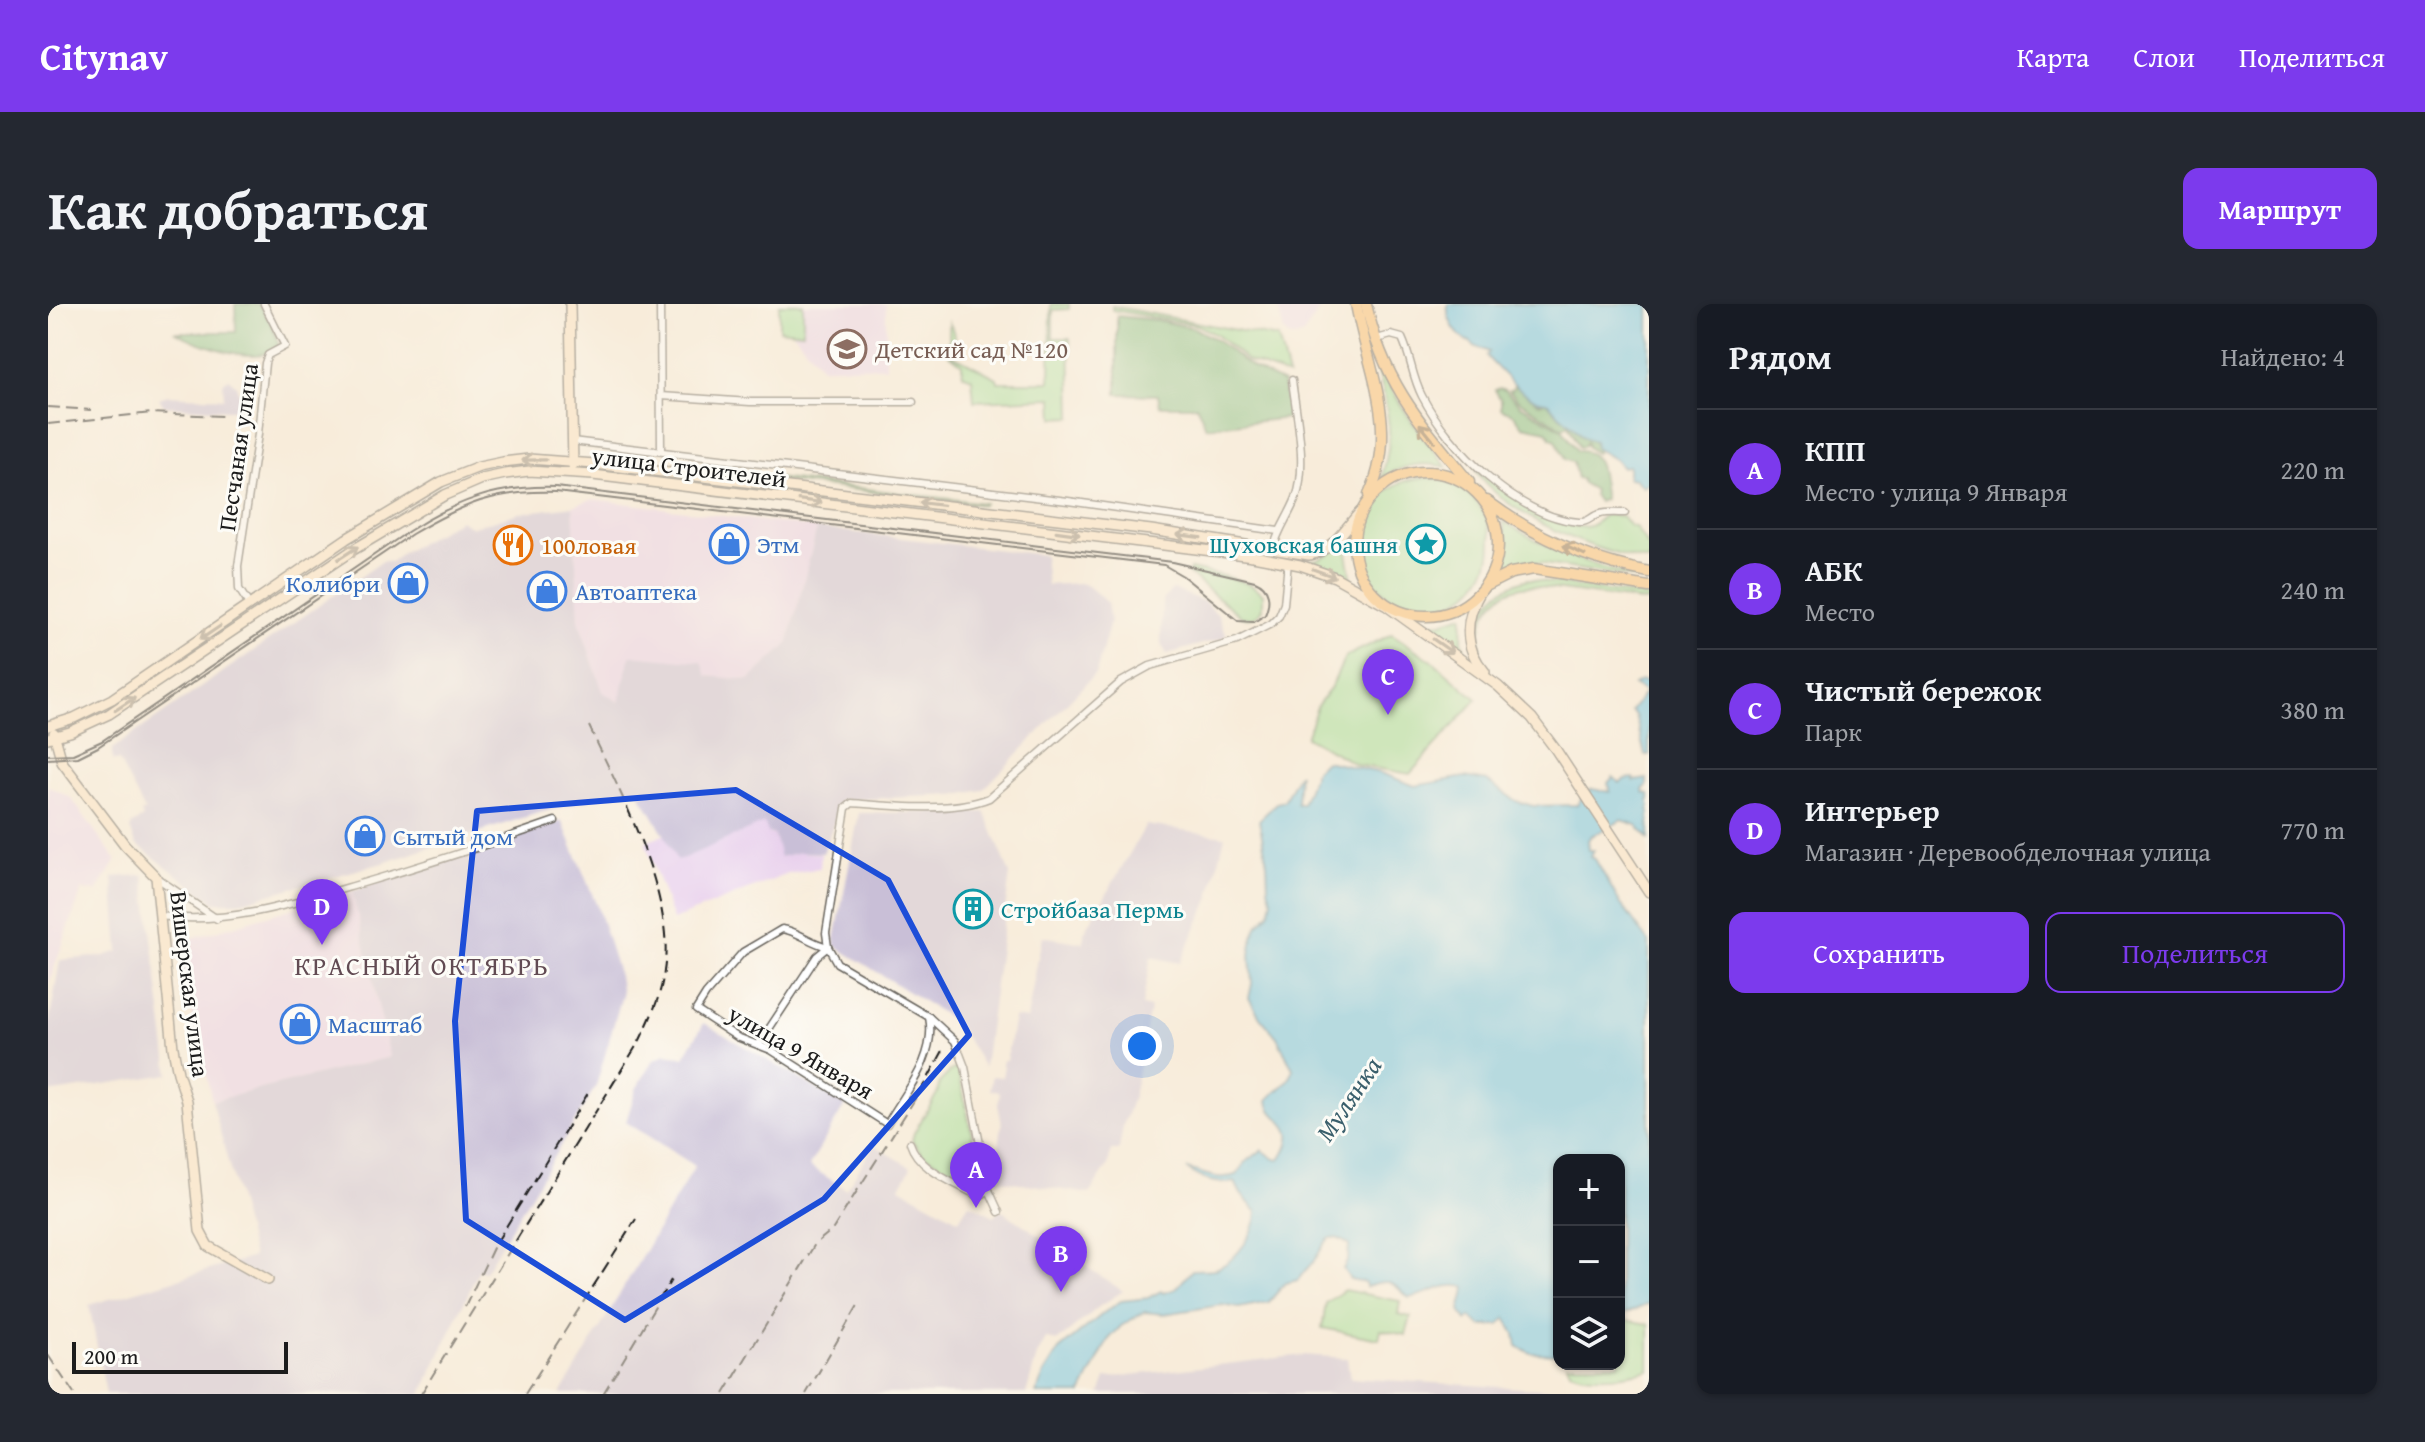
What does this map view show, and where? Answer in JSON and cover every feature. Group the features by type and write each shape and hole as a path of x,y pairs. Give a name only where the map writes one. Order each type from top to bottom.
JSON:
{"main road":[{"path":"570,304 572,462 575,474"},
{"path":"1356,304 1383,430 1379,469 1361,510 1355,534 1357,561 1369,587 1387,606 1412,615 1440,614 1462,606 1502,576 1534,569 1649,587"},
{"path":"1366,304 1390,375 1413,415 1479,495 1494,521 1498,547 1495,564 1469,619 1468,642 1476,662 1536,723 1649,892"},
{"name":"улица Строителей","path":"50,726 112,699 346,539 441,482 479,467 503,462 529,459 572,462 1151,530 1303,554 1318,553 1334,542 1361,510"},
{"name":"улица Строителей","path":"51,738 109,714 341,558 442,496 465,485 529,471 986,522 1288,562 1335,577 1387,606 1498,686"},
{"path":"1361,510 1378,490 1405,475 1421,472 1450,475 1521,523 1577,552 1607,563 1649,572"},
{"name":"Вишерская улица","path":"50,726 51,738 62,762 125,845 156,877 173,1048 187,1101 200,1231 208,1246 268,1280"}],"street":[{"name":"Песчаная улица","path":"250,606 239,589 238,566 258,434 265,363 268,355 285,346 264,304"},
{"path":"660,304 661,451"},
{"path":"1377,339 1395,334 1402,338 1413,376 1431,413 1457,445 1508,493 1545,514 1578,522 1588,521 1598,514 1625,513"},
{"path":"1273,549 1278,531 1297,495 1301,465 1292,380"},
{"path":"661,396 750,402 913,402"},
{"path":"572,441 1068,501 1278,531"},
{"path":"999,1212 989,1190 963,1058 951,1036 929,1017 837,963 828,947 826,933 843,814 852,803 958,805 989,798 1121,682 1150,666 1237,641 1271,624 1284,604 1288,562"},
{"path":"160,916 184,920 217,919 297,902 464,853 555,821"},
{"path":"156,877 217,919"},
{"name":"улица 9 Января","path":"828,947 812,943 785,928 743,952 696,1010 737,1037 759,1044 887,1124 927,1056 932,1036 929,1017"},
{"path":"759,1044 817,956 828,947"},
{"path":"910,1143 924,1165 974,1194 989,1190"}],"highlighted area":[{"path":"736,790 888,880 969,1035 824,1199 625,1320 466,1220 455,1021 477,811"}],"shaded area":[{"name":"Детский сад №120","path":"803,304 886,304 886,367 821,367 793,332 803,332"},
{"path":"1277,304 1323,304 1303,335 1296,338 1284,332"},
{"path":"229,378 236,385 241,401 239,409 164,406 159,398 168,395 224,398 223,382"},
{"path":"592,499 817,528 788,644 749,680 707,676 620,702 603,693 579,622 573,506"},
{"path":"573,506 579,622 603,692 619,702 631,655 702,662 707,676 749,680 788,644 817,528 1044,555 1047,585 1080,583 1088,586 1107,602 1110,622 1096,673 983,790 957,795 842,800 823,853 800,852 780,857 774,835 768,833 764,823 677,861 638,791 599,797 535,814 383,863 240,902 214,902 136,844 130,829 132,824 143,818 141,813 145,811 119,761 112,761 112,749 383,561 391,562 460,520 472,527 519,513"},
{"path":"1172,589 1205,602 1218,615 1226,633 1224,638 1167,654 1161,644 1162,602"},
{"path":"48,786 71,798 116,860 97,892 82,890 48,985"},
{"path":"985,812 1010,874 984,1067 956,1022 834,945 859,813"},
{"path":"562,821 597,906 622,995 596,1086 485,1272 479,1270 422,1394 106,1394 89,1305 253,1257 212,1101 390,1057 352,891"},
{"path":"765,822 769,834 774,835 781,857 800,852 821,854 820,868 788,874 673,920 645,842 665,834"},
{"path":"1146,825 1225,836 1210,898 1180,963 1151,957 1142,1006 1150,1008 1119,1150 1111,1150 1108,1166 1089,1194 995,1179 1002,1124 998,1105 1000,1092 990,1090 992,1076 1002,1077 1014,1017 1027,1019 1042,936 1084,943 1084,933"},
{"path":"144,875 169,1074 48,1093 48,1029 60,960 104,956 119,951 113,877"},
{"path":"352,891 390,1057 212,1101 175,943"},
{"path":"704,1023 845,1105 809,1166 846,1189 874,1145 911,1167 900,1187 959,1220 969,1203 994,1216 1001,1210 1123,1291 1058,1341 1046,1339 1037,1356 1026,1394 561,1394 695,1166 626,1122 636,1089 653,1061 665,1054 684,1057"},
{"path":"1303,1355 1347,1358 1350,1378 1625,1394 1100,1394 1106,1378"}],"green space":[{"path":"235,304 259,304 271,323 279,345 264,353 242,354 194,341 176,332 236,332"},
{"path":"779,304 803,304 803,332 779,329"},
{"path":"1051,304 1069,304 1069,309 1053,310 1053,338 1070,338 1072,417 1054,418 1053,398 974,401 972,378 962,374 962,364 949,354 949,322 954,338 953,355 997,378 998,382 1050,382"},
{"path":"1358,304 1361,304 1384,374 1399,402 1447,467 1413,465 1382,478 1389,441 1387,412"},
{"path":"1112,306 1278,338 1288,376 1248,361 1216,335 1197,325 1112,310"},
{"path":"1117,316 1194,328 1216,340 1254,369 1283,383 1288,418 1206,427 1197,406 1160,406 1158,395 1117,394"},
{"path":"1514,385 1539,403 1548,402 1582,436 1594,441 1597,452 1587,447 1586,442 1579,447 1568,425 1563,428 1518,400 1509,390"},
{"path":"1500,388 1520,405 1562,429 1577,451 1593,455 1600,468 1605,499 1598,502 1593,495 1594,490 1577,479 1573,462 1565,460 1556,440 1547,431 1523,426 1513,413 1501,409 1501,400 1495,390"},
{"path":"676,466 984,503 687,470"},
{"path":"1474,468 1529,507 1562,523 1590,526 1605,515 1622,516 1630,526 1635,527 1649,548 1649,561 1604,550 1552,529 1506,501 1487,485"},
{"path":"1426,478 1451,483 1472,497 1486,518 1491,543 1486,568 1472,589 1451,603 1426,608 1401,603 1380,589 1366,568 1361,543 1366,518 1380,497 1401,483"},
{"path":"1503,521 1573,557 1649,580 1538,563 1505,568 1507,543"},
{"path":"1347,537 1352,581 1332,572 1257,553 1312,560 1334,550"},
{"path":"1190,569 1249,584 1263,594 1263,609 1254,616 1242,617 1189,574"},
{"path":"1528,579 1649,597 1649,602 1522,587 1504,593 1491,605 1482,622 1480,651 1479,624 1487,604 1503,589"},
{"path":"1463,615 1465,654 1422,624 1442,622"},
{"path":"1392,634 1434,662 1477,699 1410,774 1357,765 1306,737 1318,704 1331,688 1345,657"},
{"path":"953,1069 959,1073 981,1177 978,1182 922,1154 912,1140 938,1092 939,1083"},
{"path":"1344,1290 1400,1301 1398,1314 1411,1317 1406,1335 1381,1330 1379,1339 1322,1328 1326,1303"},
{"path":"1625,1320 1649,1324 1649,1370 1610,1376 1570,1371 1625,1370"}],"water":[{"path":"1448,304 1649,304 1649,483 1643,487 1635,479 1628,478 1628,466 1621,467 1617,461 1595,448 1594,441 1582,436 1548,402 1532,397 1515,385 1486,356 1489,352 1467,342 1459,334 1450,320"},
{"path":"1641,681 1649,682 1649,755 1645,755 1635,715 1631,711 1645,692 1634,685"},
{"name":"Мулянка","path":"1325,761 1381,773 1415,786 1465,777 1487,781 1516,801 1533,806 1577,805 1592,789 1610,792 1608,783 1613,777 1619,783 1625,779 1647,779 1643,790 1649,794 1649,839 1637,825 1622,820 1588,840 1589,850 1594,850 1591,857 1649,942 1649,1304 1625,1314 1625,1154 1553,1154 1553,1354 1531,1353 1517,1346 1515,1334 1506,1318 1499,1325 1481,1326 1470,1317 1467,1321 1460,1311 1466,1287 1443,1287 1409,1298 1390,1283 1380,1282 1366,1287 1365,1282 1350,1279 1343,1269 1348,1260 1349,1245 1331,1238 1298,1280 1285,1283 1269,1302 1239,1308 1222,1305 1164,1314 1144,1312 1121,1326 1108,1340 1081,1394 1036,1394 1059,1350 1105,1312 1121,1301 1148,1298 1161,1291 1176,1289 1192,1270 1218,1268 1238,1252 1249,1237 1257,1212 1235,1182 1210,1181 1187,1169 1229,1177 1237,1175 1245,1163 1262,1150 1280,1160 1287,1147 1288,1130 1270,1108 1268,1100 1286,1082 1293,1069 1277,1037 1249,998 1253,937 1257,926 1269,913 1272,900 1259,820 1277,803 1284,801 1299,773 1297,804 1302,804 1315,771"}],"tram line":[{"path":"48,755 73,754 102,741 427,520 479,497 516,489 556,487 1172,562 1255,581 1264,587 1268,595 1265,615 1254,622 1238,621 1183,576 1164,565 556,492 497,496 464,507 412,534 98,747 78,757 48,759"}],"railway":[{"path":"48,407 91,410"},
{"path":"48,424 151,413 223,416"},
{"path":"421,1394 640,1040 661,989 665,942 654,878 630,813 589,726"},
{"path":"724,1394 815,1244 833,1229 945,1047"},
{"path":"465,1307 493,1248 588,1093"},
{"path":"525,1394 636,1219"},
{"path":"603,1394 671,1280"},
{"path":"806,1394 860,1302"},
{"path":"48,1355 74,1394"}],"place":[{"name":"Детский сад №120","path":"847,349"},
{"name":"Этм","path":"729,544"},
{"name":"Шуховская башня","path":"1426,544"},
{"name":"100ловая","path":"513,545"},
{"name":"Колибри","path":"408,583"},
{"name":"Автоаптека","path":"547,591"},
{"name":"Чистый бережок","path":"1388,715"},
{"name":"Сытый дом","path":"365,836"},
{"name":"Стройбаза Пермь","path":"973,909"},
{"name":"Интерьер","path":"322,945"},
{"name":"Масштаб","path":"300,1024"},
{"name":"КПП","path":"976,1208"},
{"name":"АБК","path":"1061,1292"}],"district":[{"name":"КРАСНЫЙ ОКТЯБРЬ","path":"422,965"}]}
